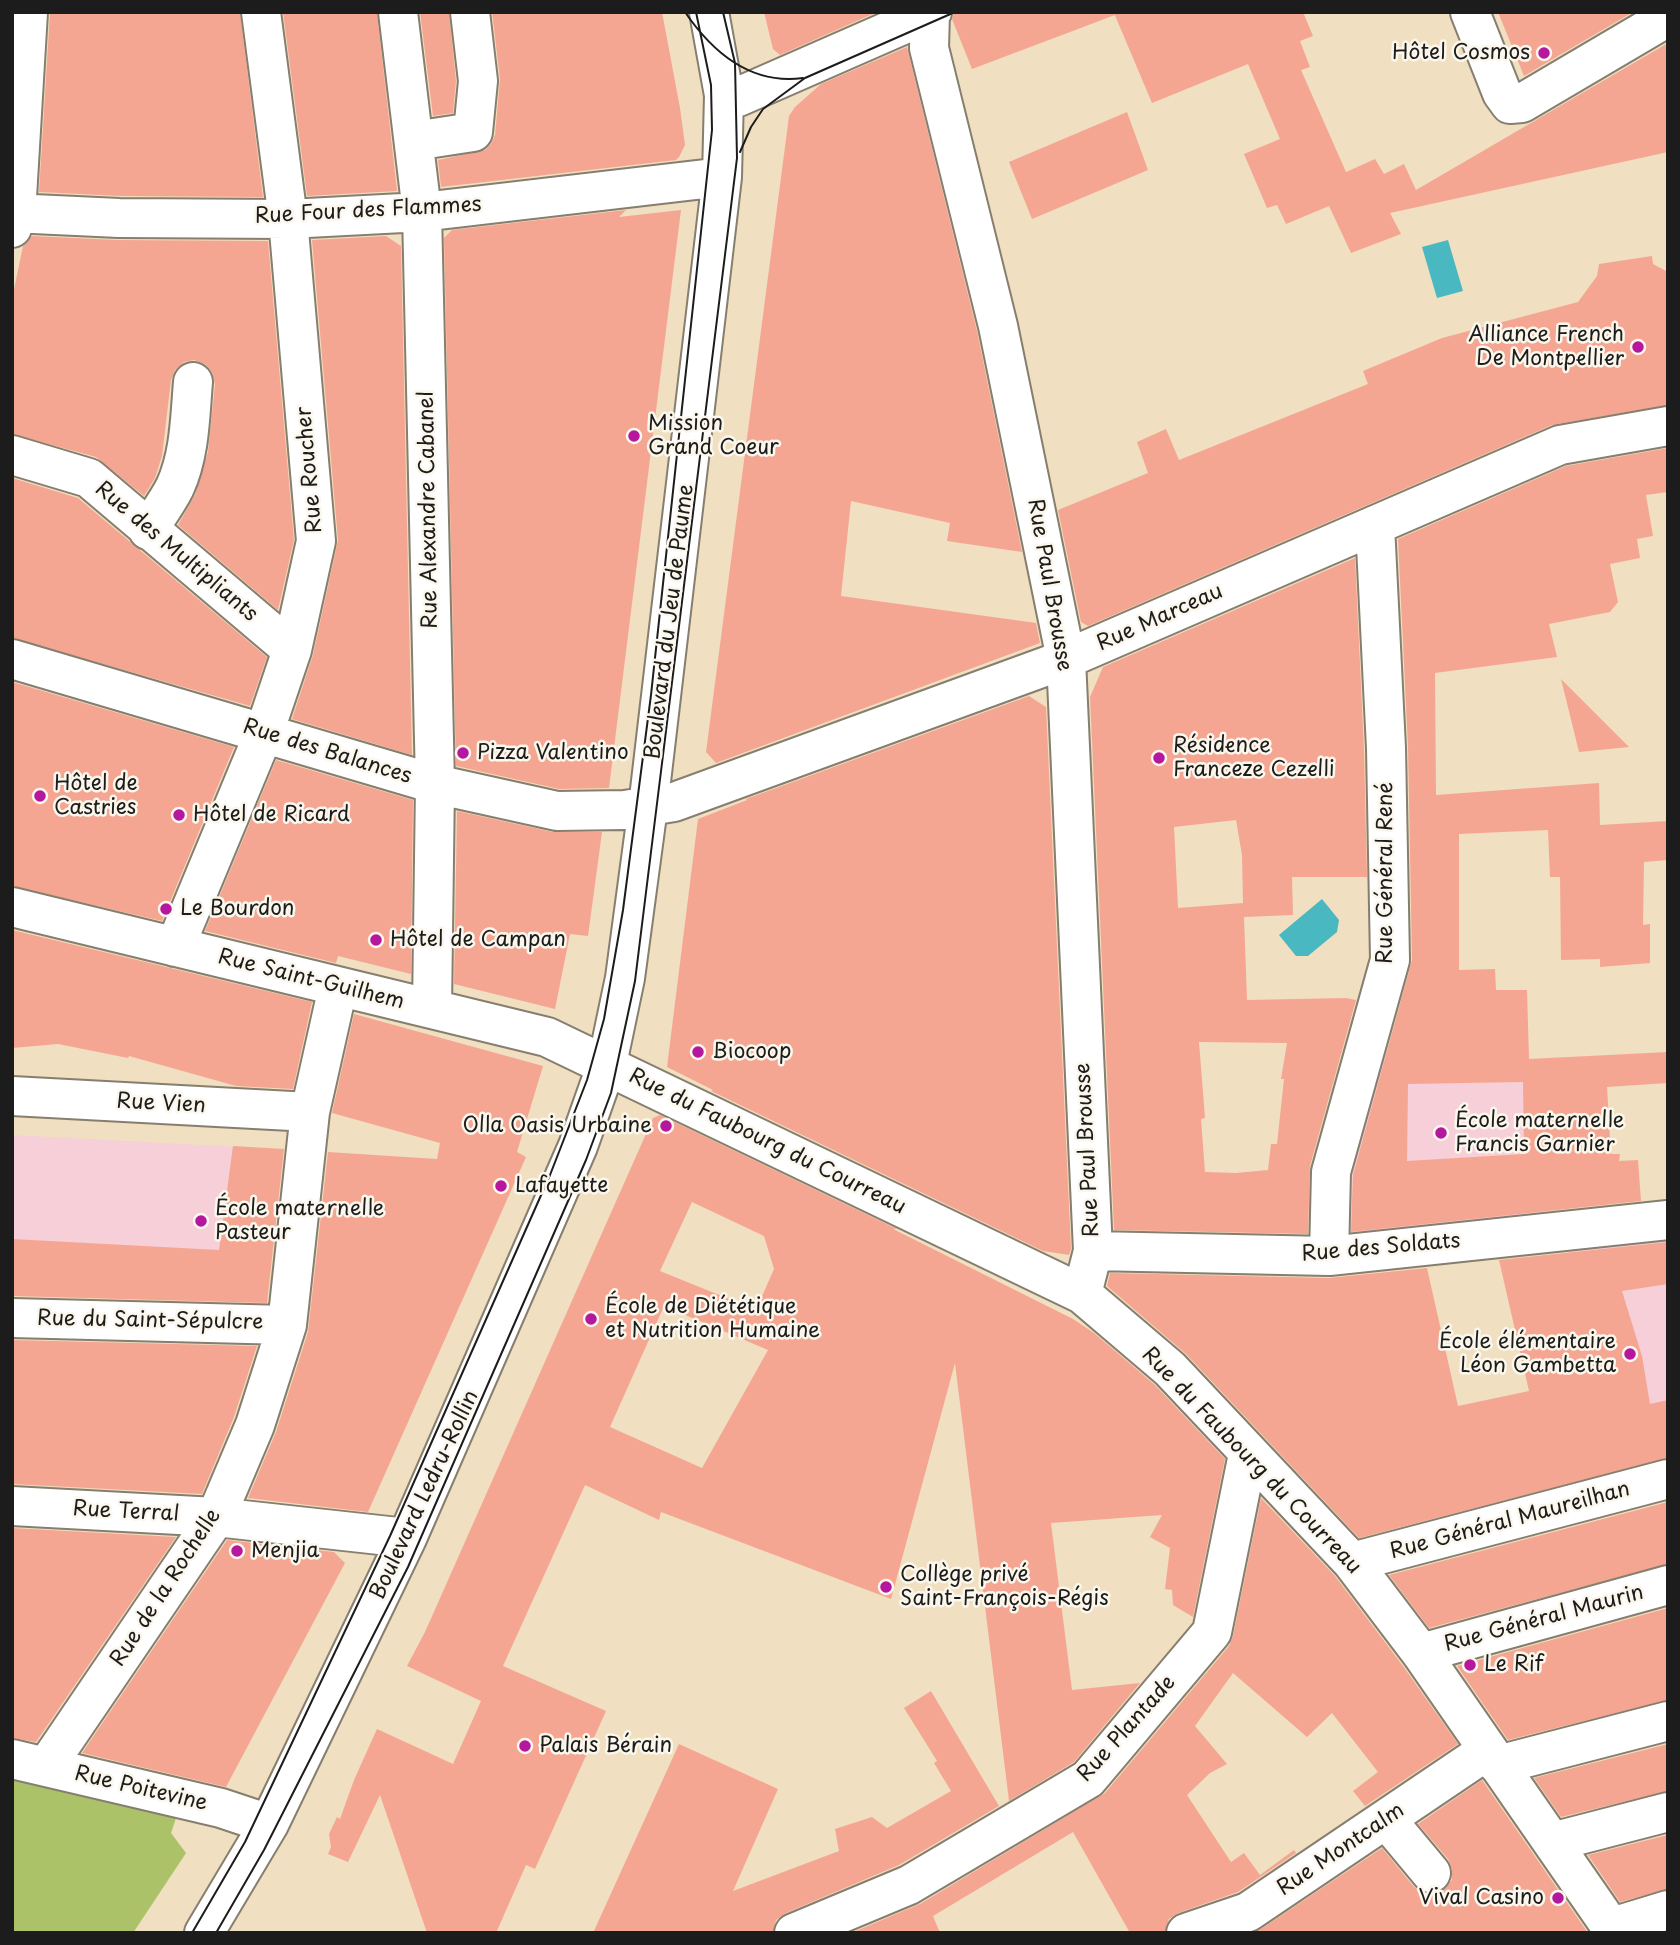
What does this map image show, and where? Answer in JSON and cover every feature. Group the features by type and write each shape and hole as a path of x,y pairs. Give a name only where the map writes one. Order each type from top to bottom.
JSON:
{"street":[{"path":"13,219 28,12"},
{"name":"Rue Roucher","path":"175,947 264,733 292,650 316,541 288,219 261,12"},
{"name":"Rue Alexandre Cabanel","path":"398,12 422,212 435,784 432,1009"},
{"path":"414,141 473,132 478,81 470,12"},
{"name":"Boulevard du Jeu de Paume","path":"616,1069 722,177 724,96 709,12"},
{"path":"1470,12 1510,104 1522,103 1668,17"},
{"path":"724,96 738,97 931,13"},
{"name":"Rue Paul Brousse","path":"931,13 929,48 998,326 1066,659 1093,1251 1082,1294"},
{"name":"Rue Four des Flammes","path":"13,219 288,219 422,212 722,177"},
{"path":"148,530 175,487 186,456 192,382"},
{"name":"Rue Marceau","path":"648,807 674,802 1066,659 1560,445 1668,426"},
{"name":"Rue des Multipliants","path":"12,455 89,478 292,650"},
{"name":"Rue Général René","path":"1329,1256 1331,1172 1390,960 1386,748 1375,525"},
{"name":"Rue des Balances","path":"12,659 435,784 557,811 648,807"},
{"name":"Rue Saint-Guilhem","path":"12,906 547,1037 616,1069"},
{"name":"Rue de la Rochelle","path":"29,1763 216,1517 255,1425 287,1325 310,1111 338,987"},
{"name":"Rue du Faubourg du Courreau","path":"616,1069 1082,1294 1170,1370 1352,1562 1421,1653 1614,1930"},
{"name":"Boulevard Ledru-Rollin","path":"215,1926 269,1824 407,1538 572,1158 616,1069"},
{"name":"Rue Vien","path":"12,1096 310,1111"},
{"name":"Rue des Soldats","path":"1093,1251 1329,1256 1668,1220"},
{"name":"Rue du Saint-Sépulcre","path":"12,1318 287,1325"},
{"name":"Rue Plantade","path":"794,1933 909,1885 1088,1779 1212,1632 1248,1454"},
{"name":"Rue Général Maureilhan","path":"1352,1562 1668,1479"},
{"name":"Rue Terral","path":"12,1506 216,1517 407,1538"},
{"name":"Rue Général Maurin","path":"1421,1653 1668,1585"},
{"name":"Rue Montcalm","path":"1186,1933 1248,1912 1386,1819 1493,1757 1668,1721"},
{"name":"Rue Poitevine","path":"29,1763 221,1808 269,1824"},
{"path":"1552,1842 1668,1812"},
{"path":"1386,1819 1431,1873"},
{"path":"1614,1930 1668,1910"}],"shaded area":[{"name":"École maternelle Francis Garnier","path":"1529,1046 1539,1223 1341,1240 1341,1168 1385,1050"},
{"path":"12,1135 278,1149 259,1294 12,1286"},
{"name":"École élémentaire Léon Gambetta","path":"1668,1227 1668,1457 1619,1470 1566,1243"}],"green space":[{"path":"12,1775 176,1818 171,1833 186,1853 133,1933 12,1933"}],"water":[{"path":"1448,240 1463,291 1437,298 1422,247"},
{"path":"1322,899 1339,920 1337,932 1308,956 1296,956 1279,935"}],"building":[{"path":"50,12 240,12 263,197 120,196 39,192"},
{"path":"283,12 377,12 397,191 307,196"},
{"path":"420,12 449,12 456,81 453,113 433,116"},
{"path":"492,12 662,12 685,145 679,157 676,160 441,187 438,160 485,150 495,135 500,79"},
{"path":"764,12 877,12 780,55 773,49"},
{"path":"954,12 1303,12 1313,36 1300,41 1310,67 1301,70 1346,172 1375,159 1384,174 1404,164 1416,190 1668,43 1668,152 1390,213 1401,234 1351,253 1329,206 1286,224 1277,205 1267,208 1244,154 1280,139 1248,64 1152,103 1115,15 972,69 952,19"},
{"path":"1498,12 1633,12 1524,76"},
{"path":"907,47 977,331 1022,552 947,541 950,523 851,501 841,596 1036,623 1040,643 716,763 706,752 789,116 795,107 821,84"},
{"path":"1127,112 1148,170 1032,219 1009,162"},
{"path":"626,210 619,217 681,210 609,788 559,789 456,766 444,238 452,230"},
{"path":"32,236 118,240 268,241 294,540 278,610 178,525 195,495 208,452 215,384 212,372 205,364 194,360 184,362 175,370 171,380 162,456 155,478 144,496 96,457 12,434 12,299 23,246"},
{"path":"386,236 401,246 412,755 292,719 313,655 338,540 312,240"},
{"path":"1652,256 1653,264 1668,272 1668,405 1552,425 1088,626 1081,622 1058,510 1148,473 1137,442 1166,429 1179,460 1368,384 1363,371 1442,338 1578,302 1597,276 1599,264"},
{"path":"1668,448 1668,492 1646,495 1653,536 1637,539 1640,558 1610,564 1618,602 1610,612 1549,624 1557,657 1435,673 1436,795 1599,783 1600,825 1668,821 1668,860 1644,862 1643,925 1650,924 1650,963 1600,967 1600,959 1561,960 1560,877 1550,877 1548,830 1459,834 1459,970 1495,969 1496,990 1527,990 1529,1059 1668,1052 1668,1083 1607,1087 1611,1154 1620,1154 1619,1161 1638,1160 1641,1201 1351,1232 1353,1175 1412,960 1408,747 1398,539 1566,466","holes":["1523,1082 1524,1154 1407,1161 1408,1084"]},
{"path":"12,478 78,498 267,657 250,706 12,638"},
{"path":"1355,558 1367,877 1292,877 1293,915 1244,917 1247,1000 1356,1000 1310,1166 1308,1234 1114,1230 1090,697 1103,667","holes":["1236,820 1242,855 1243,903 1178,908 1174,827","1199,1042 1287,1043 1281,1079 1284,1079 1277,1144 1271,1144 1268,1170 1205,1172 1201,1119 1205,1118"]},
{"path":"1561,679 1629,747 1579,752"},
{"path":"12,682 234,747 162,921 12,886"},
{"path":"1029,696 1046,707 1071,1249 1069,1255 1043,1251 711,1091 713,1090 667,1067 698,819"},
{"path":"276,760 413,800 411,974 338,956 336,963 205,931"},
{"path":"457,811 553,832 602,832 588,936 570,934 555,1009 454,984"},
{"path":"12,930 312,1002 293,1089 236,1086 129,1056 128,1058 58,1044 12,1048"},
{"path":"354,1014 543,1066 517,1152 526,1157 368,1512 248,1498 276,1432 308,1332 328,1152 437,1159 440,1143 332,1113"},
{"path":"660,1115 897,1229 893,1229 1073,1319 1094,1333 1155,1385 1225,1459 1193,1617 1173,1605 1172,1590 1165,1589 1170,1548 1150,1537 1162,1515 1051,1523 1072,1690 1140,1683 1074,1762 1009,1801 955,1363 891,1599 661,1512 659,1520 585,1485 503,1666 606,1711 535,1869 526,1865 496,1933 427,1933 380,1795 348,1862 328,1854 331,1847 329,1834 337,1817 340,1819 377,1729 453,1764 481,1701 407,1666 425,1632 653,1118","holes":["692,1202 764,1236 774,1269 756,1310 660,1271","664,1306 768,1350 702,1468 610,1427"]},
{"path":"233,1146 284,1149 267,1303 12,1296 12,1239 219,1250"},
{"path":"1668,1242 1668,1284 1622,1291 1642,1356 1650,1404 1668,1400 1668,1458 1359,1538 1186,1354 1107,1286 1110,1273 1329,1278 1427,1268 1458,1406 1529,1391 1499,1260"},
{"path":"12,1340 257,1346 234,1417 202,1494 12,1484"},
{"path":"1261,1498 1335,1576 1458,1744 1365,1806 1353,1791 1378,1772 1332,1713 1307,1737 1233,1673 1195,1726 1227,1764 1210,1773 1187,1795 1231,1862 1244,1853 1260,1875 1294,1850 1296,1853 1238,1892 1178,1913 1169,1919 1165,1933 1130,1933 1073,1832 933,1916 940,1933 851,1933 920,1904 1105,1793 1229,1646"},
{"path":"1668,1502 1668,1564 1429,1628 1389,1575"},
{"path":"12,1528 176,1537 36,1742 12,1738"},
{"path":"227,1540 334,1552 345,1563 226,1787 82,1753"},
{"path":"1668,1608 1668,1700 1508,1740 1457,1666"},
{"path":"931,1691 999,1806 899,1865 786,1913 776,1920 773,1933 593,1933 679,1744 778,1789 733,1891 839,1851 835,1829 872,1817 887,1828 951,1791 934,1763 937,1761 904,1708"},
{"path":"1668,1744 1668,1791 1561,1817 1534,1778"},
{"path":"1482,1780 1588,1933 1255,1933 1382,1848 1414,1887 1423,1893 1434,1895 1444,1890 1452,1880 1452,1869 1448,1859 1418,1824"},
{"path":"1668,1835 1668,1889 1620,1902 1588,1855"}],"tram line":[{"path":"685,12 708,41 735,63 767,76 803,78"},
{"path":"192,1933 245,1842 390,1536 550,1175 587,1080 604,1019 623,910 651,695 712,130 711,85 696,12"},
{"path":"216,1933 264,1850 408,1567 586,1160 611,1093 635,981 737,158 735,63 723,12"},
{"path":"740,152 763,109 805,78 955,12"}],"place":[{"name":"Hôtel Cosmos","path":"1544,53"},
{"name":"Alliance French De Montpellier","path":"1638,347"},
{"name":"Mission Grand Coeur","path":"634,436"},
{"name":"Pizza Valentino","path":"463,753"},
{"name":"Résidence Franceze Cezelli","path":"1159,758"},
{"name":"Hôtel de Castries","path":"40,796"},
{"name":"Hôtel de Ricard","path":"179,815"},
{"name":"Le Bourdon","path":"166,909"},
{"name":"Hôtel de Campan","path":"376,940"},
{"name":"Biocoop","path":"698,1052"},
{"name":"Olla Oasis Urbaine","path":"666,1126"},
{"name":"École maternelle Francis Garnier","path":"1441,1133"},
{"name":"Lafayette","path":"501,1186"},
{"name":"École maternelle Pasteur","path":"201,1221"},
{"name":"École de Diététique et Nutrition Humaine","path":"591,1319"},
{"name":"École élémentaire Léon Gambetta","path":"1630,1354"},
{"name":"Menjia","path":"237,1551"},
{"name":"Collège privé Saint-François-Régis","path":"886,1587"},
{"name":"Le Rif","path":"1470,1665"},
{"name":"Palais Bérain","path":"525,1746"},
{"name":"Vival Casino","path":"1558,1898"}]}
